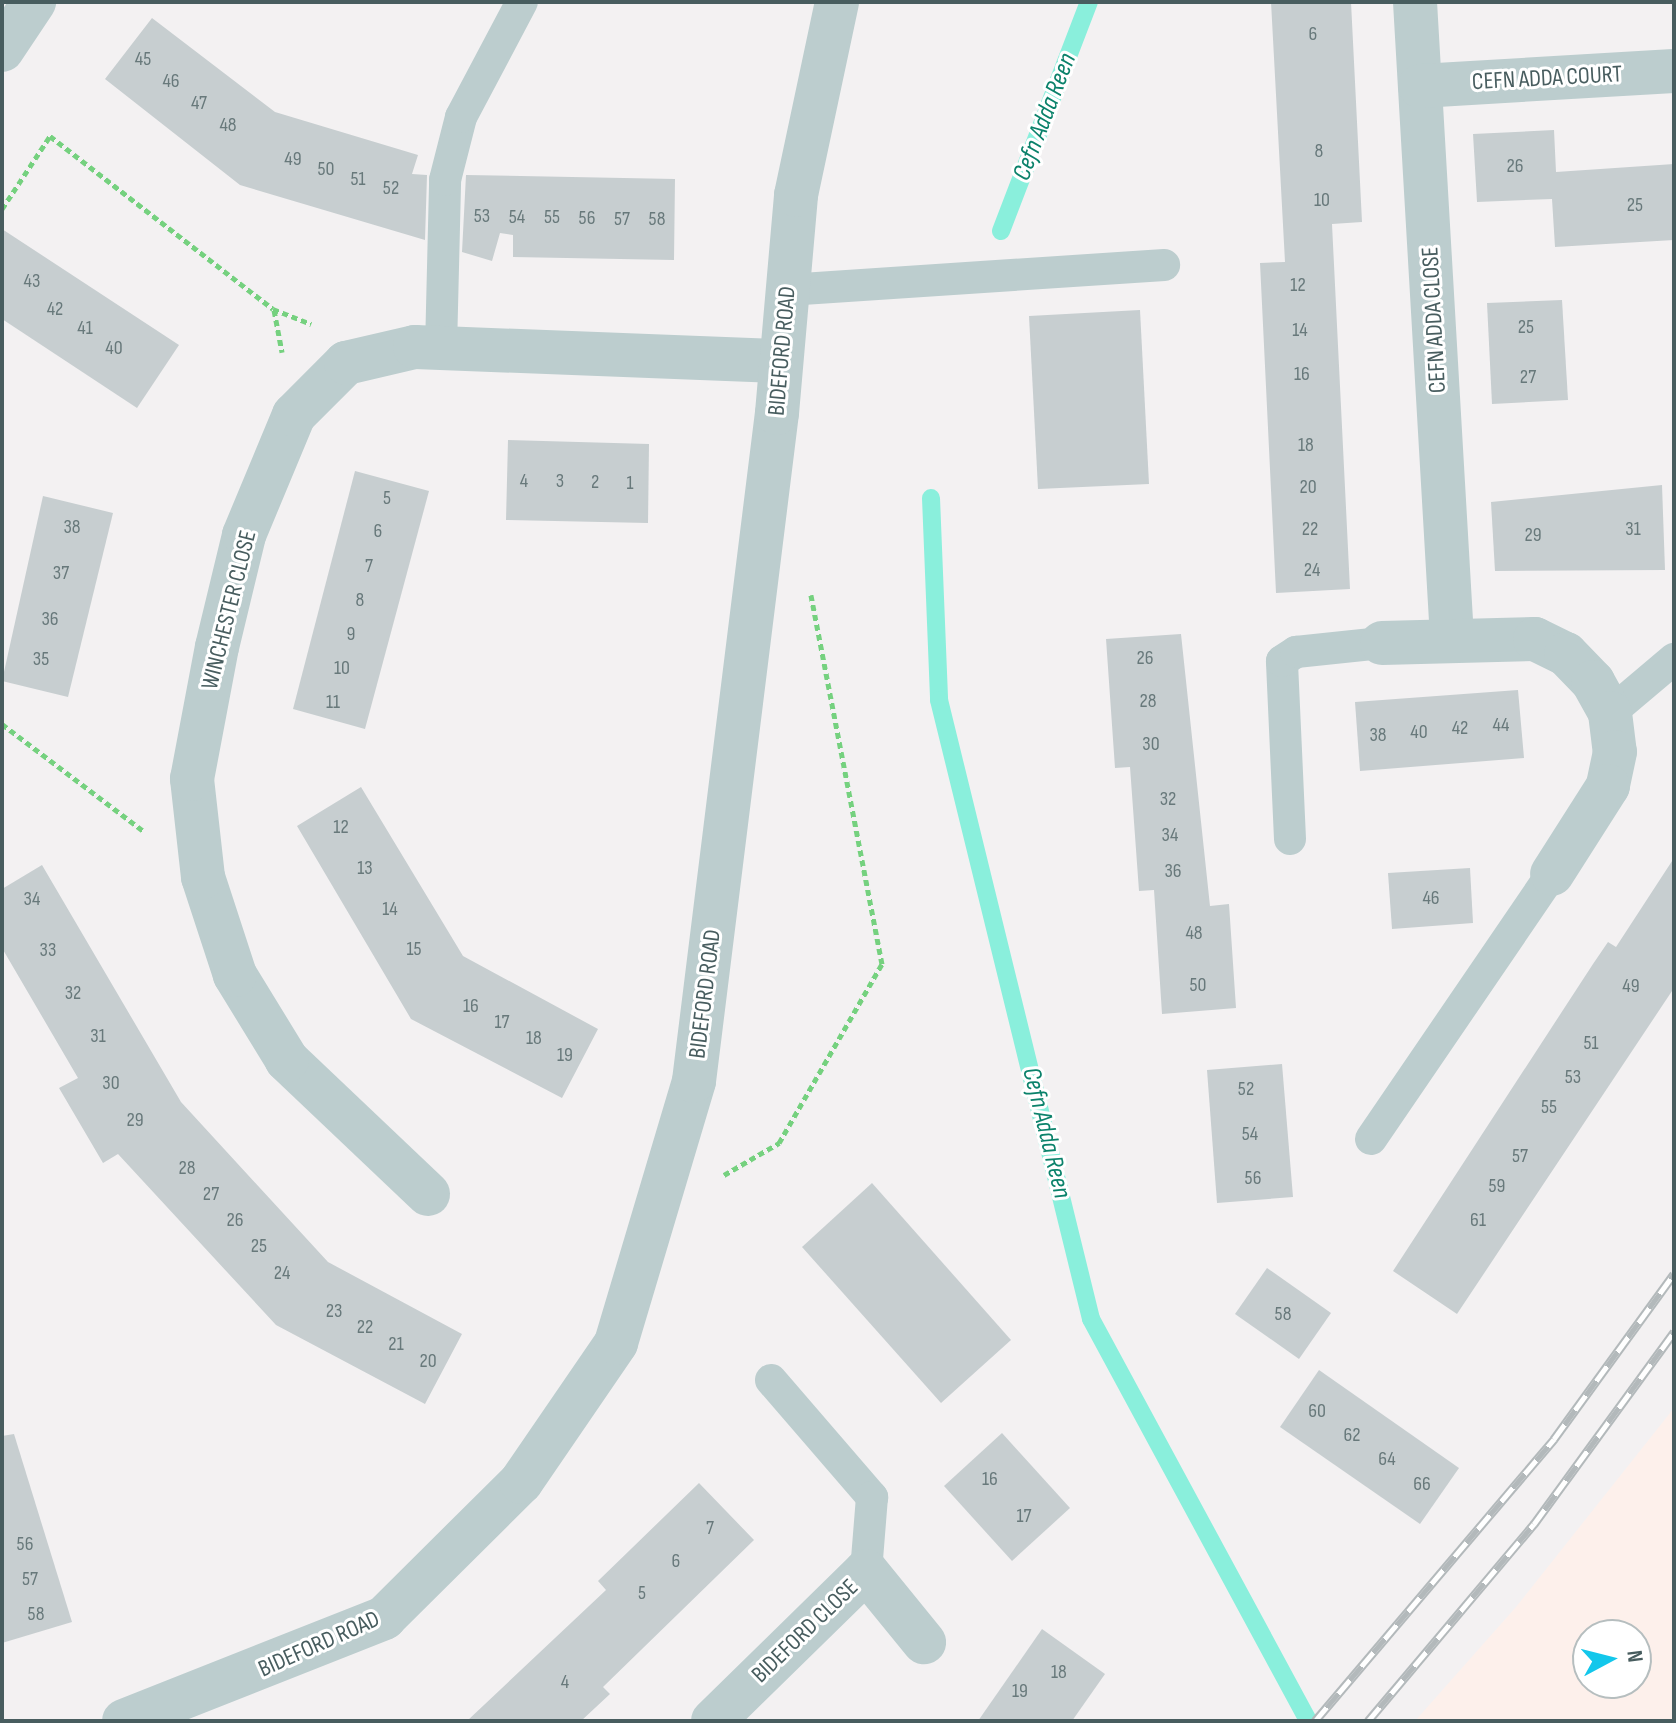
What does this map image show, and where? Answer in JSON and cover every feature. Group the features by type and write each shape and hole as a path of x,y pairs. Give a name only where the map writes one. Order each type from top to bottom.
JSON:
{"street":[{"path":"2,50 34,2"},
{"name":"BIDEFORD ROAD","path":"124,1721 214,1706 384,1618 521,1482 616,1343 660,1211 694,1081 781,361 796,195 837,2"},
{"name":"CEFN ADDA CLOSE","path":"1415,2 1452,638"},
{"name":"CEFN ADDA COURT","path":"1420,86 1674,71"},
{"name":"WINCHESTER CLOSE","path":"428,1194 287,1060 235,975 203,877 192,779 244,535 294,415 346,363 388,353 441,349 781,361"},
{"path":"1382,643 1452,638 1535,639 1566,654 1610,713 1615,752 1608,786 1552,874"},
{"name":"BIDEFORD CLOSE","path":"713,1721 866,1571 924,1642"}],"lane":[{"path":"441,349 445,180 461,117 522,2"},
{"path":"787,290 1164,265"},
{"path":"1290,839 1282,661 1296,652 1382,643"},
{"path":"1610,713 1674,659"},
{"path":"1371,1139 1552,874"},
{"path":"771,1380 872,1497 866,1571"}],"path":[{"path":"2,209 50,136 273,309 388,353"},
{"path":"660,1211 779,1143 882,964 809,582"},
{"path":"2,724 203,877"}],"shaded area":[{"path":"1674,1408 1674,1721 1415,1721 1516,1607"}],"building":[{"path":"1271,2 1351,2 1362,222 1332,224 1350,589 1276,593 1260,263 1285,262"},
{"path":"152,18 275,112 418,155 412,174 427,175 425,240 240,185 105,79"},
{"path":"1554,130 1556,172 1674,164 1674,240 1555,247 1552,199 1477,202 1473,134"},
{"path":"466,175 675,179 674,260 513,257 513,235 500,233 492,261 462,252"},
{"path":"2,229 179,345 137,408 2,319"},
{"path":"1562,300 1568,400 1492,404 1487,303"},
{"path":"1140,310 1149,484 1038,489 1029,316"},
{"path":"508,440 649,444 648,523 506,520"},
{"path":"355,471 429,491 365,729 293,709"},
{"path":"1662,485 1665,570 1495,571 1491,502"},
{"path":"43,496 113,513 68,697 2,681"},
{"path":"1181,634 1210,906 1229,904 1236,1008 1162,1014 1154,890 1139,891 1130,767 1115,768 1106,639"},
{"path":"1518,690 1524,758 1360,771 1355,702"},
{"path":"361,787 463,956 598,1029 562,1098 411,1019 297,826"},
{"path":"1674,858 1674,988 1457,1314 1393,1271 1593,964 1608,942 1616,947"},
{"path":"42,865 181,1102 328,1262 462,1334 425,1404 276,1325 118,1154 103,1163 59,1088 78,1078 2,948 2,889"},
{"path":"1470,868 1473,923 1392,929 1388,873"},
{"path":"1282,1064 1293,1197 1217,1203 1207,1070"},
{"path":"872,1183 1011,1340 941,1403 802,1247"},
{"path":"1267,1268 1331,1313 1299,1359 1235,1314"},
{"path":"1319,1370 1459,1468 1420,1524 1280,1427"},
{"path":"1002,1433 1070,1508 1012,1561 944,1486"},
{"path":"14,1434 72,1622 2,1643 2,1436"},
{"path":"699,1483 754,1540 603,1687 610,1694 581,1721 467,1721 606,1590 598,1581"},
{"path":"1042,1629 1105,1674 1072,1721 978,1721"}],"waterway":[{"name":"Cefn Adda Reen","path":"1001,231 1089,2"},
{"name":"Cefn Adda Reen","path":"931,498 939,700 1091,1319 1308,1721"}],"railway":[{"path":"1315,1721 1554,1439 1674,1274"},
{"path":"1368,1721 1534,1524 1674,1332"}]}
